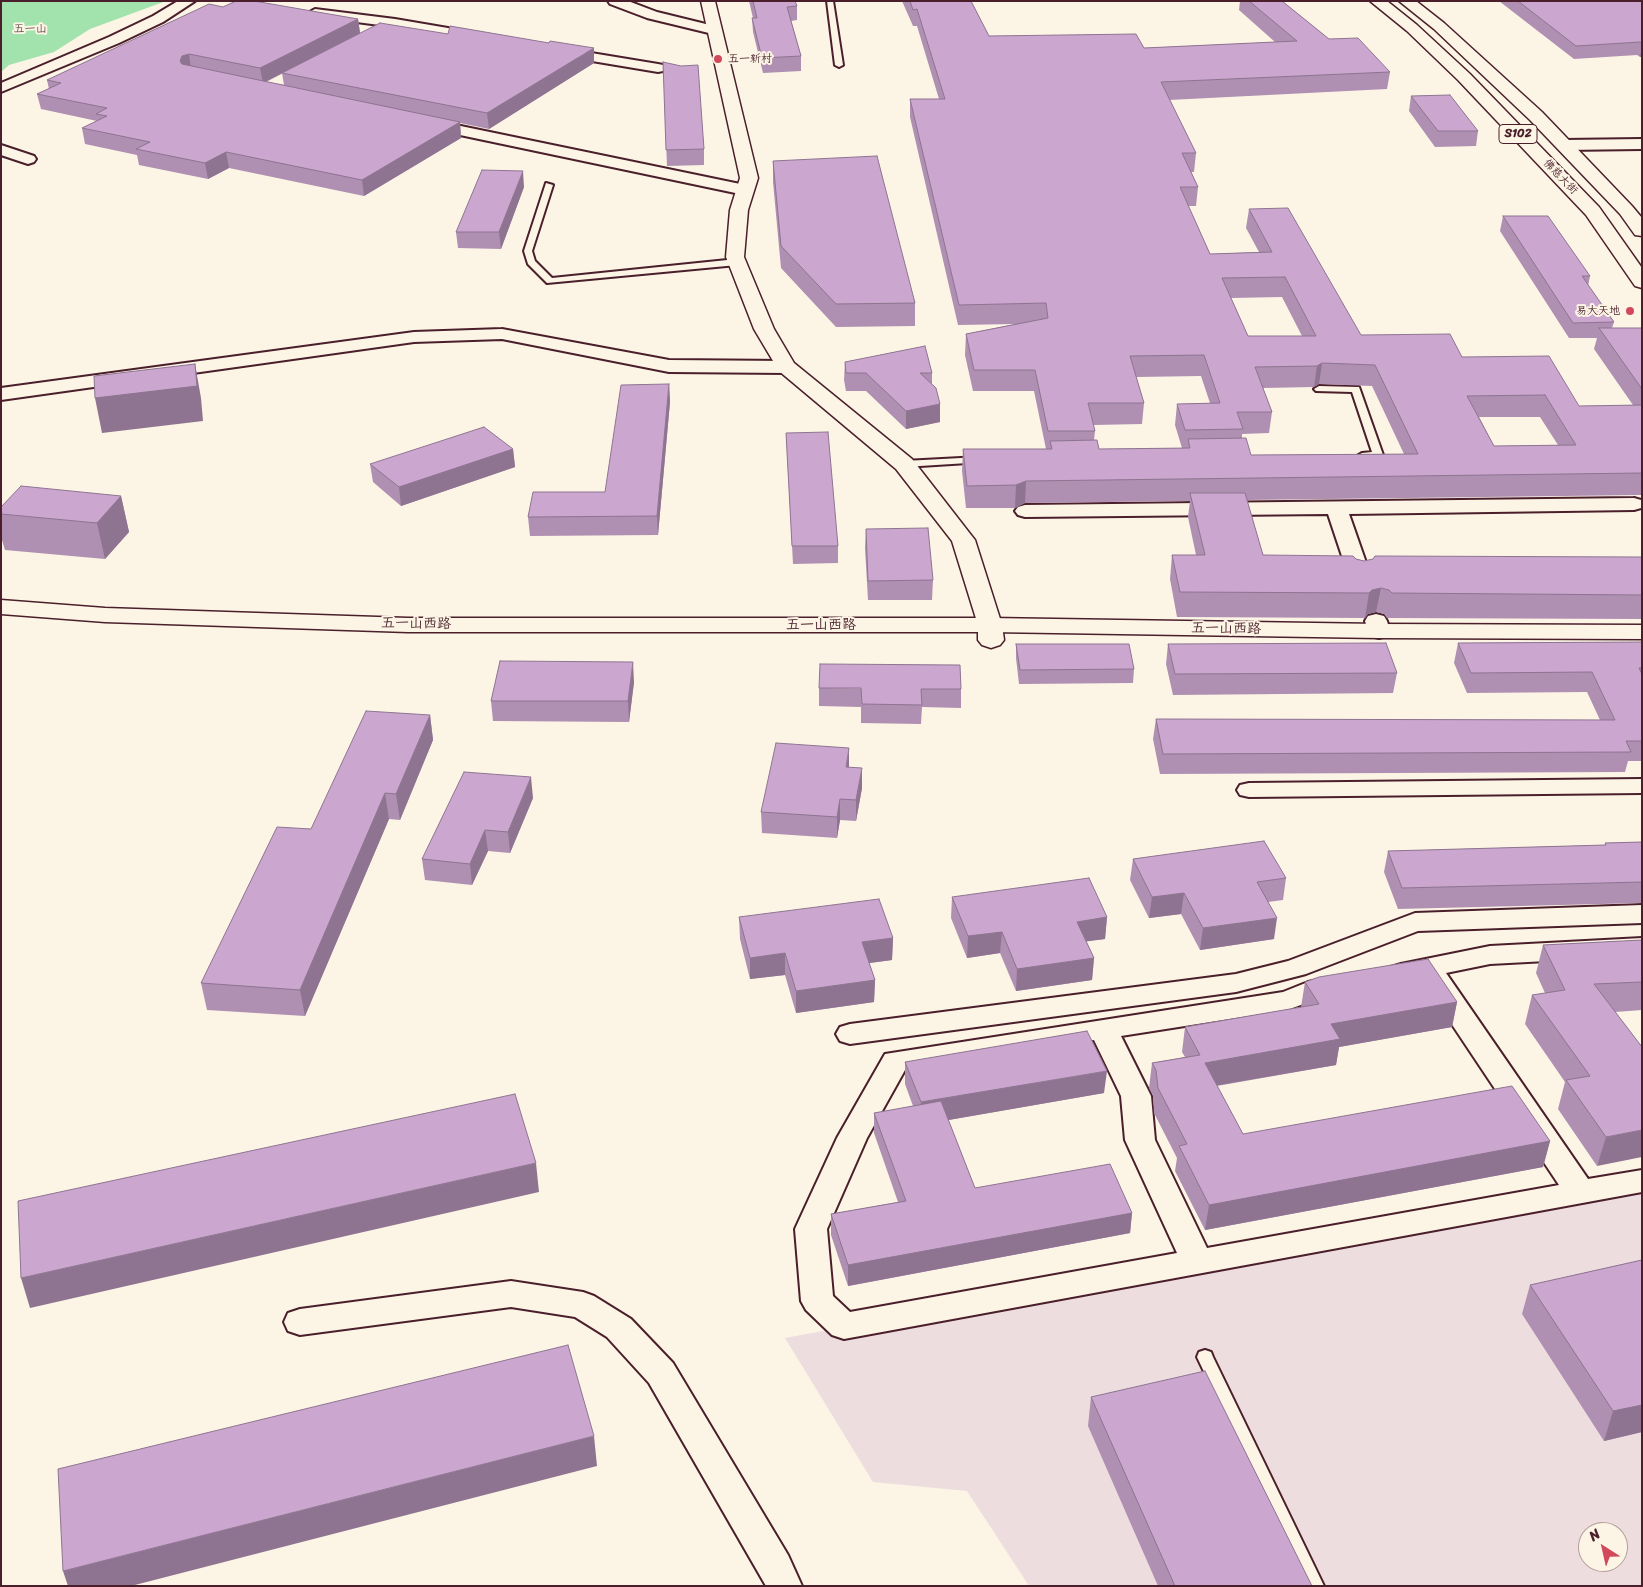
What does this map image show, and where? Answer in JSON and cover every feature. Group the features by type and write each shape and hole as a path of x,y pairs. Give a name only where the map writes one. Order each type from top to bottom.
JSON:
{"main road":[{"path":"708,1 713,30 749,178 739,210 735,257 764,329 786,367 904,464 963,540 991,632"},
{"name":"佛慈大街","path":"1377,1 1412,28 1464,78 1593,211 1642,282"},
{"name":"佛慈大街","path":"1406,1 1438,26 1536,116 1626,210 1642,231"},
{"name":"五一山西路","path":"1,607 105,615 408,625 991,632 1384,646 1642,647"},
{"name":"五一山西路","path":"1,623 97,630 404,640 1377,626 1642,632"}],"street":[{"path":"1,88 114,40 188,1"},
{"path":"614,1 652,15 713,30"},
{"path":"298,12 395,23 492,40"},
{"path":"369,37 395,23"},
{"path":"551,50 658,68"},
{"path":"409,120 745,190"},
{"path":"1564,146 1642,144"},
{"path":"1,150 28,159"},
{"path":"1,394 414,337 502,334 669,366 786,367"},
{"path":"1024,511 1337,509 1634,504"},
{"path":"1337,509 1360,577"},
{"path":"1249,790 1642,786"},
{"path":"850,1034 1236,983 1296,968 1415,922 1642,914"},
{"path":"1642,947 1490,955 1318,989 1287,1001 895,1061 852,1138 811,1229 817,1301 844,1326 1642,1181"},
{"path":"1429,968 1581,1193"},
{"path":"1103,1029 1136,1096 1140,1140 1198,1261"},
{"path":"300,1322 511,1294 583,1305 619,1328 662,1373 775,1566 784,1586"}],"lane":[{"path":"830,1 840,66"},
{"path":"549,185 528,252 531,262 550,281 737,262"},
{"path":"1319,389 1356,389 1378,455 1350,456"},
{"path":"904,464 988,459"},
{"path":"1205,1357 1315,1586"}],"shaded area":[{"path":"1642,1180 1642,1586 1029,1586 967,1491 873,1482 785,1338"}],"green space":[{"name":"五一山","path":"1,1 166,1 90,29 54,52 9,65 1,72"}],"building":[{"path":"236,1 254,1 358,19 260,68 189,54 182,56 180,61 182,64 460,122 362,180 226,152 205,163 136,149 150,142 82,128 107,116 96,114 107,108 37,94 61,83 47,80 209,4 223,7"},
{"path":"753,1 795,1 797,6 787,7 801,56 762,58 752,18 757,18"},
{"path":"910,1 971,1 989,36 1136,34 1144,48 1297,41 1249,1 1282,1 1329,39 1358,38 1390,72 1161,82 1196,153 1182,153 1198,187 1180,187 1210,254 1272,252 1249,209 1288,208 1361,335 1450,334 1462,357 1549,356 1579,406 1642,405 1642,473 1026,481 1016,485 967,486 963,449 1052,449 1050,441 1097,440 1099,449 1190,448 1188,439 1246,438 1251,455 1418,454 1375,365 1322,363 1317,366 1255,367 1272,412 1237,412 1243,429 1185,430 1177,404 1220,403 1204,355 1130,356 1144,403 1088,403 1095,431 1048,431 1035,370 974,370 966,334 1048,318 1046,303 959,305 910,99 945,99 917,9 913,10","holes":["1285,277 1316,336 1248,336 1222,278","1545,395 1576,445 1494,446 1467,396"]},
{"path":"1518,1 1642,1 1642,43 1576,46"},
{"path":"380,23 448,34 450,26 549,43 550,41 594,48 487,113 282,73"},
{"path":"663,62 681,66 698,65 704,149 666,150"},
{"path":"1450,95 1478,131 1438,131 1411,96"},
{"path":"877,156 915,303 836,304 781,246 773,161"},
{"path":"482,170 523,171 499,232 456,232"},
{"path":"1503,216 1548,216 1590,276 1582,276 1614,322 1573,323"},
{"path":"1599,328 1642,328 1642,389"},
{"path":"925,346 932,373 920,373 936,388 940,404 906,411 866,373 846,373 845,362"},
{"path":"195,364 197,386 95,398 94,376"},
{"path":"669,384 657,516 528,517 533,492 605,492 621,385"},
{"path":"484,427 513,449 399,487 370,464"},
{"path":"828,432 838,546 792,546 786,433"},
{"path":"21,486 121,496 97,523 1,514 1,507"},
{"path":"1190,493 1245,493 1263,555 1353,556 1364,561 1373,559 1375,556 1642,557 1642,595 1392,593 1381,588 1372,590 1369,593 1180,592 1172,555 1205,555"},
{"path":"928,528 933,580 868,581 866,529"},
{"path":"1642,642 1642,668 1639,668 1642,674 1642,741 1626,741 1631,752 1163,754 1156,719 1615,720 1592,672 1471,673 1458,643"},
{"path":"1386,643 1397,673 1175,674 1168,644"},
{"path":"1016,644 1129,644 1134,669 1020,670"},
{"path":"500,661 633,662 628,701 491,701"},
{"path":"820,664 960,665 961,689 921,689 922,705 862,704 861,688 819,688"},
{"path":"366,711 430,715 396,794 385,793 300,990 201,983 277,827 311,829"},
{"path":"776,743 849,748 846,767 862,768 856,800 840,799 837,817 761,812"},
{"path":"464,772 531,777 508,832 485,830 470,864 422,859"},
{"path":"1264,841 1286,878 1257,882 1277,918 1203,928 1184,893 1152,897 1133,859"},
{"path":"1642,842 1642,882 1402,888 1388,851 1606,845 1605,843"},
{"path":"1089,878 1107,917 1077,922 1094,958 1017,969 1002,932 968,936 952,897"},
{"path":"879,899 893,938 862,942 875,980 796,991 785,953 750,958 739,917"},
{"path":"1642,940 1642,982 1594,984 1642,1047 1642,1130 1606,1137 1566,1080 1590,1076 1532,995 1565,990 1543,945"},
{"path":"1428,959 1457,1002 1331,1024 1340,1039 1205,1063 1243,1134 1512,1086 1550,1141 1209,1205 1179,1146 1187,1144 1158,1088 1156,1070 1152,1063 1200,1055 1185,1027 1319,1004 1305,982 1319,977"},
{"path":"1087,1031 1107,1071 921,1102 905,1062"},
{"path":"515,1094 536,1163 21,1278 18,1201"},
{"path":"941,1101 975,1188 1110,1164 1132,1213 848,1265 831,1214 906,1201 874,1113"},
{"path":"1642,1260 1642,1405 1613,1411 1530,1285"},
{"path":"568,1345 594,1436 63,1571 58,1469"},
{"path":"1205,1371 1312,1586 1175,1586 1091,1397"}],"place":[{"name":"五一新村","path":"718,59"},
{"name":"易大天地","path":"1630,311"}]}
